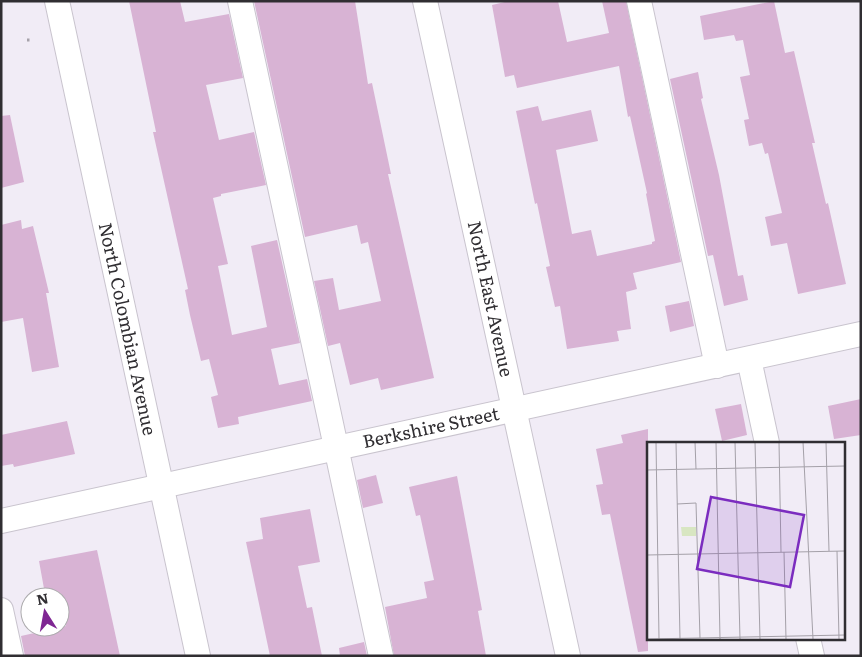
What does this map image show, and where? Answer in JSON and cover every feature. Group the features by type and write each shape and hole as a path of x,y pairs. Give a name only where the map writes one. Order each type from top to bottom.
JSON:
{"street":[{"name":"North Colombian Avenue","path":"57,1 198,656"},
{"path":"240,1 381,656"},
{"name":"North East Avenue","path":"425,1 568,656"},
{"path":"639,1 717,366"},
{"name":"Berkshire Street","path":"1,522 861,334"},
{"path":"749,359 767,442"},
{"path":"1,610 11,656"},
{"path":"808,640 812,656"}],"building":[{"path":"129,1 180,1 185,22 229,14 243,78 206,85 219,140 254,132 266,185 221,194 221,196 213,198 228,264 218,266 232,335 267,327 251,246 277,240 300,343 271,349 279,385 307,379 312,401 238,417 239,424 218,428 211,397 218,395 209,359 201,361 190,315 185,290 188,289 153,132 156,132"},
{"path":"254,1 355,1 368,84 372,83 391,174 388,174 434,378 381,390 378,378 350,385 340,343 328,346 314,281 333,278 339,310 381,301 368,242 361,244 357,225 305,237"},
{"path":"509,1 558,1 567,42 609,33 602,1 626,1 681,262 633,273 637,289 626,292 631,329 617,331 619,341 567,349 560,306 555,307 546,267 550,266 516,111 538,106 542,121 591,110 598,141 556,150 572,234 591,230 597,256 652,244 655,241 647,193 630,116 628,117 619,66 517,88 514,75 505,77 492,5"},
{"path":"774,1 785,53 794,51 815,143 812,143 846,284 798,294 787,243 771,246 765,217 782,213 768,153 765,154 762,143 749,146 744,120 749,119 740,77 750,75 743,40 736,41 734,35 704,40 700,16"},
{"path":"698,72 703,98 701,99 719,175 738,276 743,275 748,300 724,306 713,255 708,256 670,79"},
{"path":"10,115 24,182 1,188 1,116"},
{"path":"21,220 22,229 33,226 49,293 46,293 59,367 32,372 23,318 1,322 1,225"},
{"path":"689,301 694,326 670,332 665,306"},
{"path":"861,399 861,435 834,439 828,406"},
{"path":"741,404 747,435 722,441 715,409"},
{"path":"67,421 75,454 14,467 13,464 1,466 1,435"},
{"path":"648,429 648,651 638,652 610,514 602,515 596,485 603,484 596,449 623,443 621,435"},
{"path":"376,475 383,503 363,508 357,480"},
{"path":"457,476 482,610 478,611 486,656 394,656 385,607 427,598 424,582 434,580 420,515 416,516 409,487"},
{"path":"310,509 320,562 298,566 307,608 312,607 322,656 270,656 246,542 263,539 260,518"},
{"path":"97,550 120,656 25,656 21,637 70,637 70,587 44,587 39,561"},
{"path":"364,642 367,656 340,656 339,648"}]}
